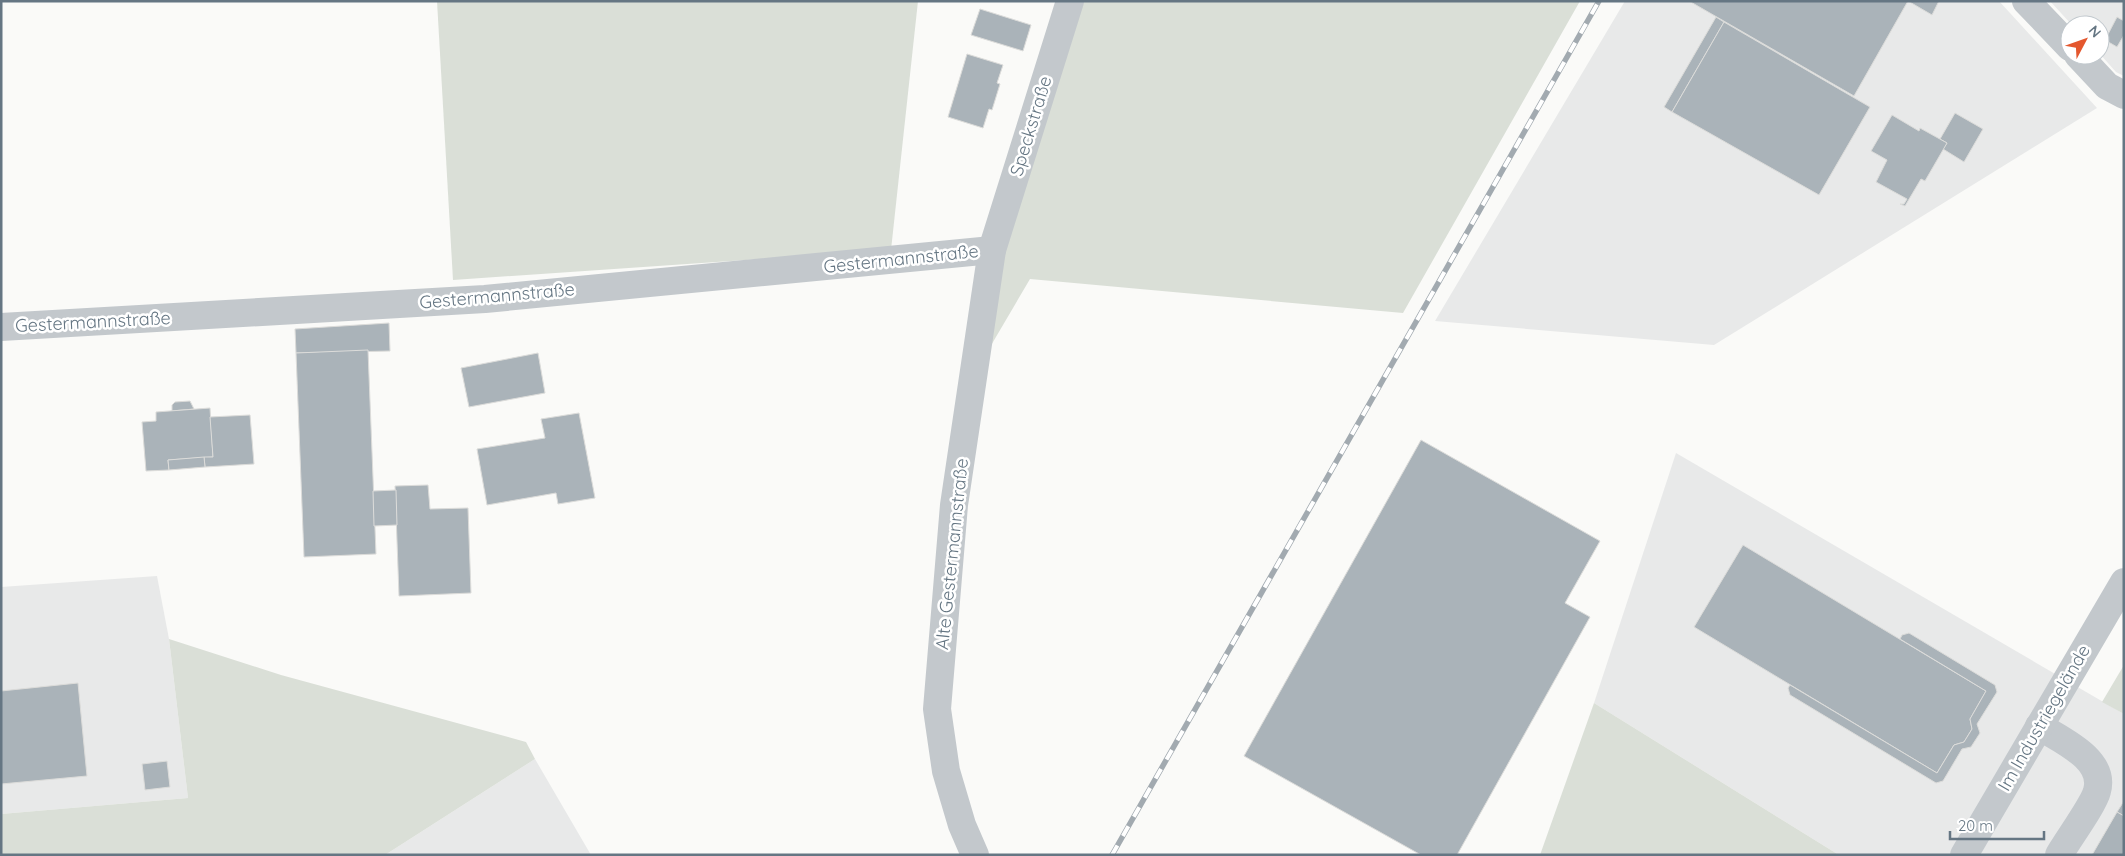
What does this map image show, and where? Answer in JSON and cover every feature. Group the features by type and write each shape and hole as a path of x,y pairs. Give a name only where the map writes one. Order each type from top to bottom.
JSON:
{"street":[{"name":"Speckstraße","path":"992,250 1070,1"},
{"path":"2026,1 2060,37"},
{"path":"2088,65 2108,86 2124,95"},
{"name":"Gestermannstraße","path":"1,327 485,299 992,250"},
{"name":"Alte Gestermannstraße","path":"975,855 962,825 946,771 937,709 954,505 992,250"},
{"name":"Im Industriegelände","path":"1964,855 2124,582"},
{"path":"2039,726 2085,758 2094,768 2098,778 2098,792 2059,855"}],"shaded area":[{"path":"437,1 918,1 891,250 453,280"},
{"path":"1084,1 1580,1 1403,313 1030,279 983,359 1000,253"},
{"path":"1625,1 1999,1 2097,108 1714,345 1435,321"},
{"path":"2050,1 2124,1 2124,76 2116,72 2110,65 2110,15 2063,15"},
{"path":"1676,453 2124,714 2124,855 1839,855 1594,703"},
{"path":"157,576 169,639 188,798 1,814 1,587"},
{"path":"169,639 281,675 526,742 535,759 385,855 1,855 1,814 188,798"},
{"path":"2124,665 2124,714 2102,702"},
{"path":"1594,703 1839,855 1540,855"},
{"path":"535,759 591,855 385,855"}],"building":[{"path":"1689,1 1908,1 1854,96"},
{"path":"1908,1 1939,1 1932,15"},
{"path":"980,9 1031,25 1023,51 971,35"},
{"path":"1716,17 1724,22 1672,112 1664,107"},
{"path":"2117,17 2124,21 2124,35 2117,47 2110,43 2110,30"},
{"path":"1724,22 1870,107 1819,195 1672,112"},
{"path":"967,54 1003,65 997,83 1000,84 992,110 989,109 983,128 948,117"},
{"path":"1955,113 1983,129 1964,162 1943,149 1947,143 1940,139"},
{"path":"1892,115 1919,131 1920,128 1947,143 1925,181 1921,179 1905,206 1900,204 1904,204 1907,199 1876,182 1887,160 1871,151"},
{"path":"389,323 390,351 296,353 295,329"},
{"path":"368,350 376,554 304,557 296,353"},
{"path":"538,353 545,393 469,407 461,368"},
{"path":"190,401 194,409 172,411 172,405 175,402"},
{"path":"210,408 213,457 168,460 169,470 146,471 142,422 156,421 156,412"},
{"path":"579,413 595,498 558,504 556,493 487,505 477,449 545,438 541,419"},
{"path":"250,415 254,464 205,467 204,457 213,457 210,417"},
{"path":"1421,440 1600,541 1565,603 1590,617 1457,855 1421,855 1244,756"},
{"path":"204,457 205,467 169,470 168,460"},
{"path":"428,485 430,509 468,508 471,593 399,596 395,486"},
{"path":"396,490 397,525 374,526 373,491"},
{"path":"1743,545 1986,691 1970,719 1972,729 1964,742 1954,745 1937,773 1694,627"},
{"path":"1909,633 1995,685 1997,692 1977,724 1980,733 1971,747 1962,749 1943,781 1936,783 1790,695 1788,688 1790,685 1937,773 1954,745 1964,742 1972,729 1970,719 1986,691 1900,639 1902,635"},
{"path":"78,683 87,776 1,784 1,691"},
{"path":"167,761 170,787 145,790 142,764"},
{"path":"2124,801 2124,816 2117,812"},
{"path":"2117,812 2124,816 2124,855 2092,855"}],"railway":[{"path":"1112,855 1599,1"}]}
